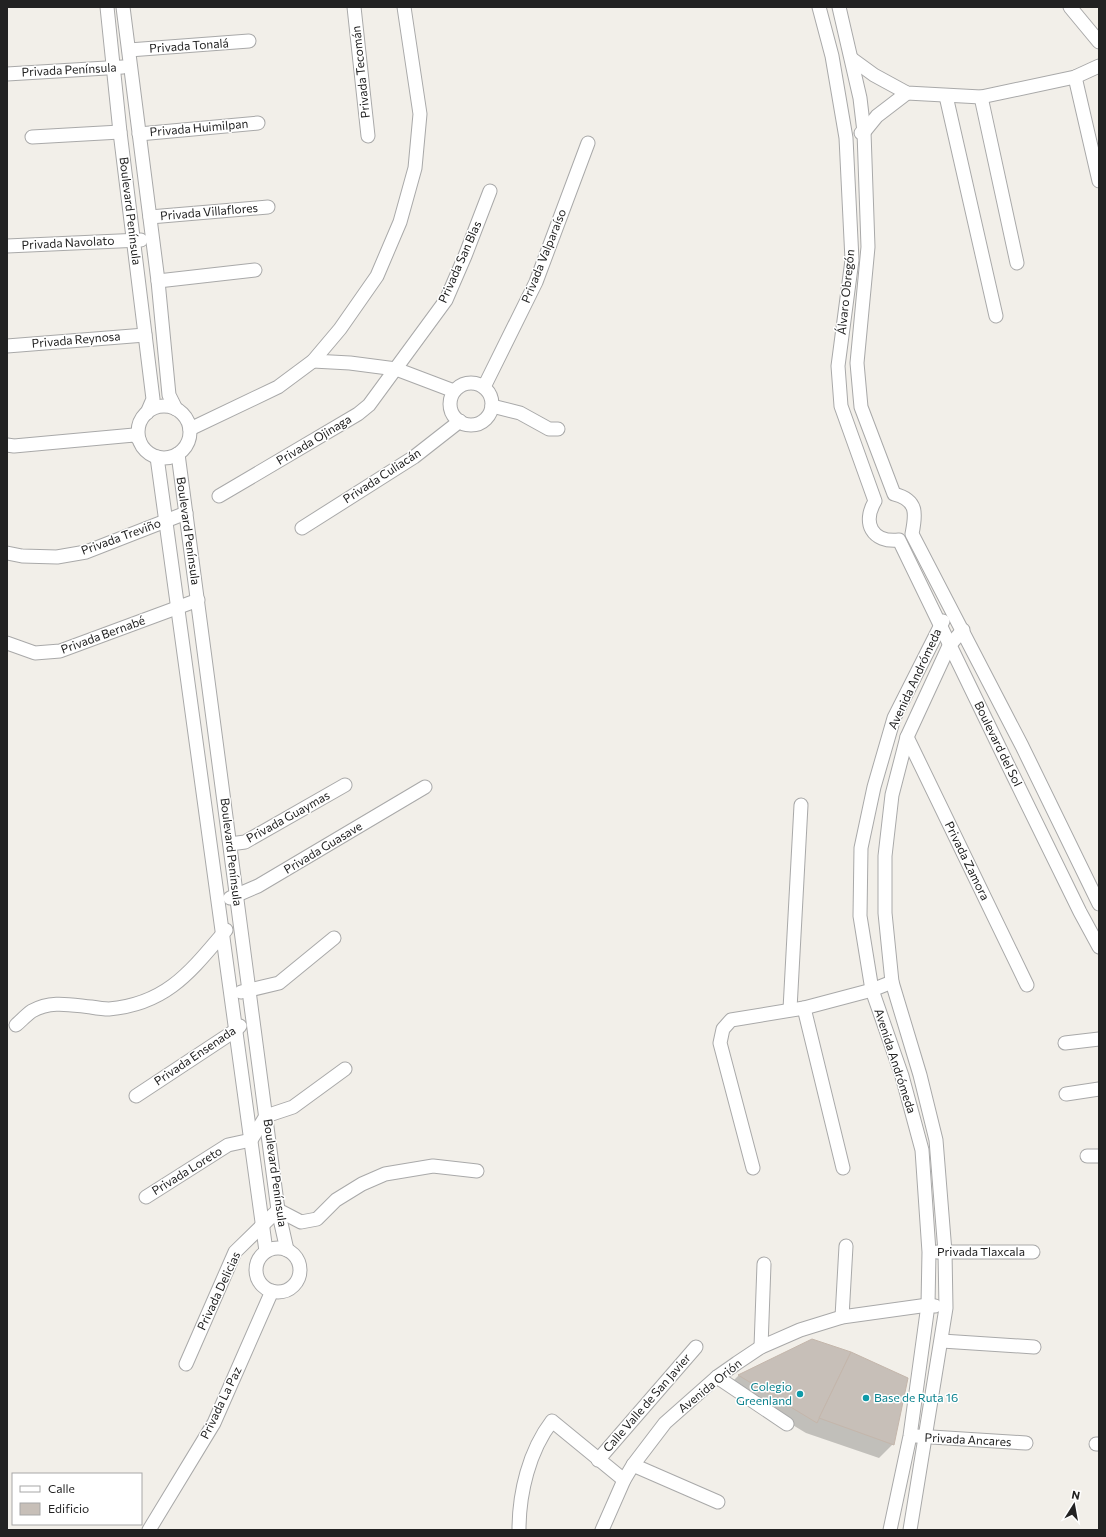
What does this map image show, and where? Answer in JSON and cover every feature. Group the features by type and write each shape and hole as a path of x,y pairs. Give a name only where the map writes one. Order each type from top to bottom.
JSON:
{"street":[{"name":"Boulevard Península","path":"107,7 120,132 153,399 147,413"},
{"name":"Boulevard Península","path":"123,7 153,238 169,395 176,409"},
{"name":"Privada Tecomán","path":"354,7 368,136"},
{"path":"190,429 278,387 313,361 340,330 377,276 400,222 415,168 420,114 404,7"},
{"name":"Álvaro Obregón","path":"819,7 832,56 846,138 852,260 838,366 841,406 876,501 870,510 869,517 873,531 884,540 899,540"},
{"name":"Álvaro Obregón","path":"839,7 860,98 864,132 868,247 858,363 861,407 894,494 902,496 913,508 915,515 912,534"},
{"path":"1070,7 1099,42"},
{"name":"Privada Tonalá","path":"129,50 249,41"},
{"path":"852,59 874,75 906,93 981,97 1076,77 1099,66"},
{"name":"Privada Península","path":"7,74 131,67"},
{"path":"1076,77 1099,181"},
{"path":"846,138 864,132 877,116 906,93"},
{"path":"946,96 996,316"},
{"path":"981,97 1017,263"},
{"name":"Privada Huimilpan","path":"139,134 258,123"},
{"path":"32,137 120,132"},
{"name":"Privada Valparaíso","path":"484,387 536,282 588,144"},
{"name":"Privada San Blas","path":"396,369 446,300 490,191"},
{"name":"Privada Villaflores","path":"150,217 268,207"},
{"name":"Privada Navolato","path":"7,246 126,240 134,241 153,238"},
{"path":"158,281 255,270"},
{"name":"Privada Reynosa","path":"7,346 145,335"},
{"path":"313,361 350,363 396,369 454,392"},
{"name":"Privada Ojinaga","path":"219,496 358,414 369,405 396,369"},
{"path":"471,383 484,387 491,399 492,406 486,418 480,422 466,424 455,417 450,404 454,392 459,387 471,383"},
{"path":"168,406 176,409 185,417 190,429 190,437 187,446 174,457 165,458 149,454 139,439 138,431 140,422 147,413 159,407 168,406"},
{"path":"492,406 520,413 549,429 558,429"},
{"name":"Privada Culiacán","path":"302,528 414,456 460,421"},
{"path":"7,445 14,446 134,435 139,439"},
{"name":"Boulevard Península","path":"178,454 278,1210 287,1250"},
{"name":"Boulevard Península","path":"157,457 266,1251"},
{"name":"Privada Treviño","path":"7,553 22,556 57,557 86,552 186,513"},
{"name":"Boulevard del Sol","path":"912,534 1022,746 1099,904"},
{"name":"Boulevard del Sol","path":"899,540 949,646 1080,912 1099,947"},
{"name":"Privada Bernabé","path":"7,643 35,653 60,651 198,600"},
{"name":"Avenida Andrómeda","path":"890,1530 910,1436 928,1305 929,1252 922,1150 902,1076 872,990 860,916 861,848 874,787 894,718 940,626 952,609"},
{"name":"Avenida Andrómeda","path":"910,1530 924,1438 942,1341 946,1308 946,1252 936,1140 920,1075 892,982 885,913 885,856 892,795 907,737 949,646 963,630"},
{"name":"Privada Zamora","path":"907,737 1027,985"},
{"name":"Privada Guaymas","path":"230,844 244,842 345,786"},
{"name":"Privada Guasave","path":"219,902 258,886 424,787"},
{"path":"790,1010 801,805"},
{"path":"16,1025 31,1012 44,1005 61,1004 108,1009 139,1003 160,995 182,979 238,914"},
{"path":"231,994 279,983 334,938"},
{"path":"753,1168 720,1043 723,1029 731,1020 804,1008 872,990 892,982"},
{"path":"804,1008 843,1168"},
{"name":"Privada Ensenada","path":"136,1096 236,1030 252,1013"},
{"path":"1065,1043 1099,1039"},
{"path":"251,1140 266,1116 293,1107 345,1069"},
{"path":"1066,1094 1099,1089"},
{"name":"Privada Loreto","path":"146,1197 228,1145 251,1140"},
{"path":"278,1210 301,1222 312,1220 317,1219 336,1200 362,1184 385,1174 433,1166 477,1171"},
{"name":"Privada Delicias","path":"186,1364 234,1252 278,1210"},
{"path":"842,1318 846,1246"},
{"path":"273,1248 287,1250 298,1260 300,1274 297,1281 286,1290 279,1292 265,1288 257,1276 256,1269 261,1256 266,1251 273,1248"},
{"name":"Privada Tlaxcala","path":"929,1252 1033,1252"},
{"path":"761,1347 764,1264"},
{"name":"Privada La Paz","path":"149,1530 214,1422 272,1291"},
{"name":"Avenida Orión","path":"602,1530 624,1480 633,1465 665,1423 718,1377 761,1347 800,1330 842,1318 928,1305 946,1308"},
{"path":"942,1341 1034,1347"},
{"name":"Calle Valle de San Javier","path":"598,1460 696,1347"},
{"path":"718,1377 788,1424"},
{"path":"519,1530 519,1512 527,1472 544,1431 552,1421 624,1480"},
{"name":"Privada Ancares","path":"910,1436 1026,1443"},
{"path":"633,1465 718,1502"}],"building":[{"name":"Colegio Greenland","path":"812,1339 851,1352 817,1423 738,1375"},
{"name":"Base de Ruta 16","path":"851,1352 908,1378 894,1445 819,1418"}],"place":[{"name":"Colegio Greenland","path":"800,1394"},
{"name":"Base de Ruta 16","path":"866,1398"}]}
